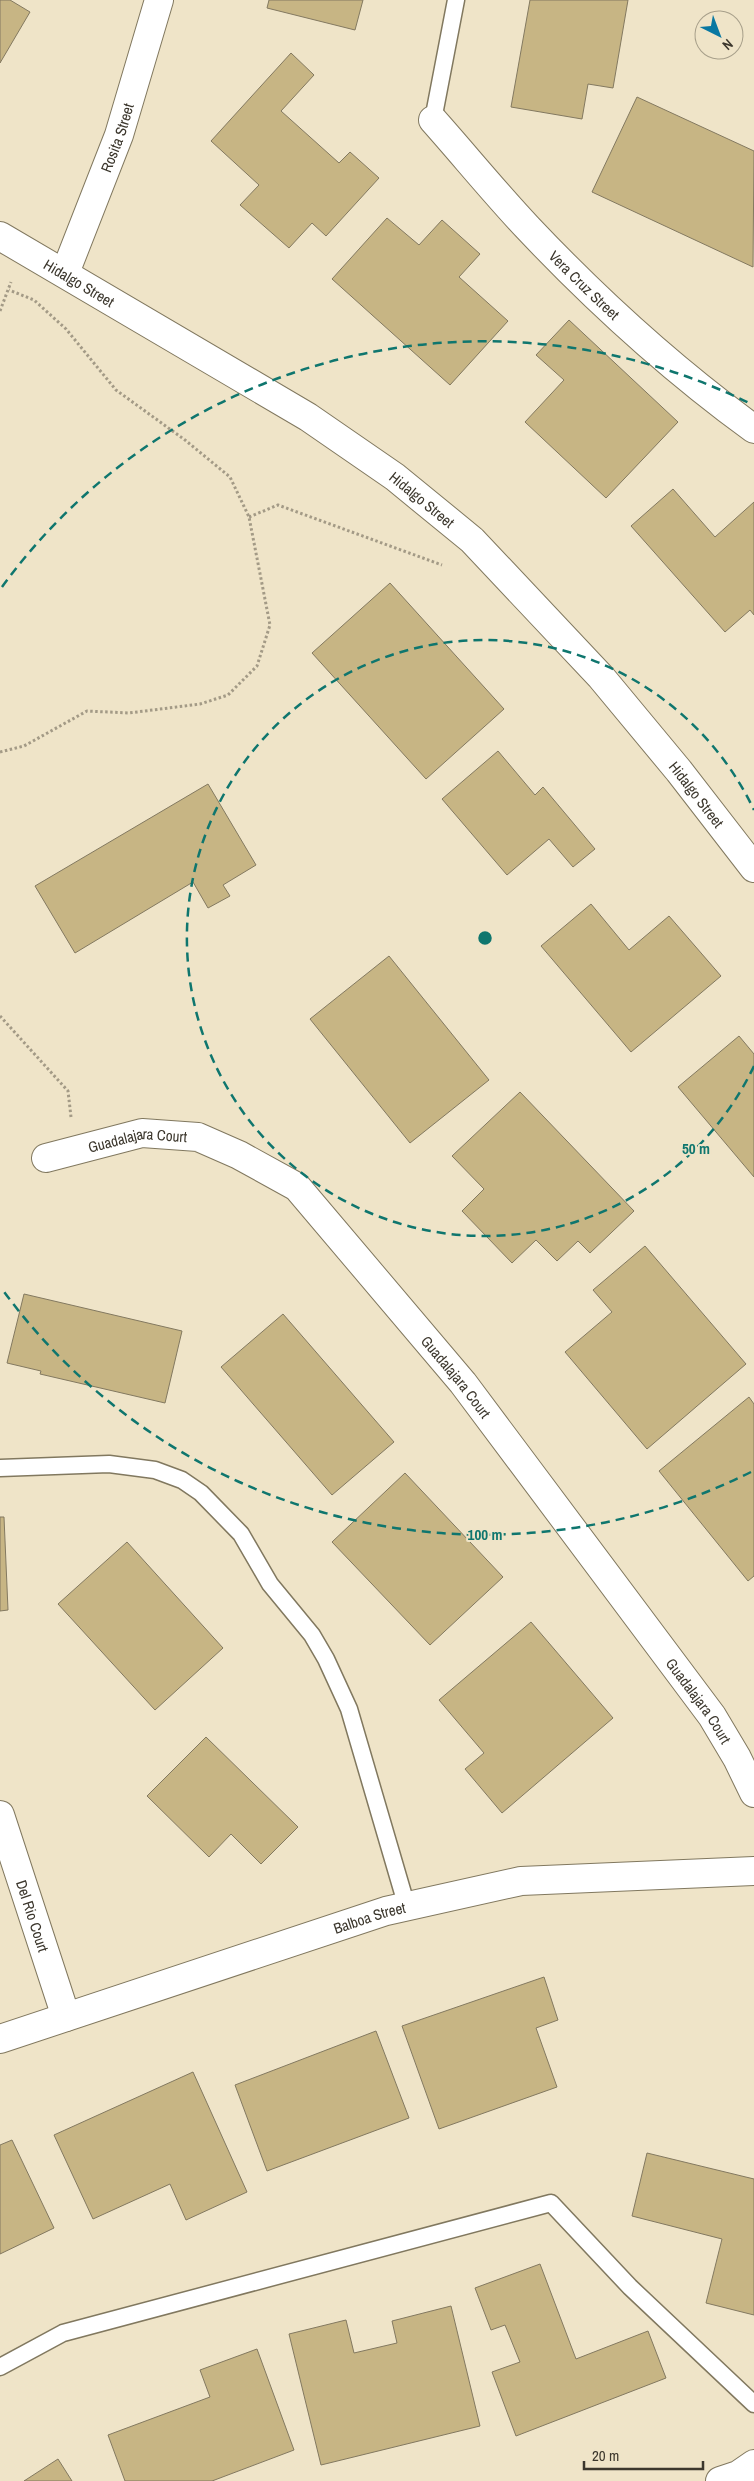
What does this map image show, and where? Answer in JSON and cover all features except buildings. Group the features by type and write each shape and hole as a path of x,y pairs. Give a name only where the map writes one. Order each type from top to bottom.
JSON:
{"street":[{"name":"Rosita Street","path":"65,273 119,135 159,0"},
{"name":"Vera Cruz Street","path":"433,120 528,228 613,312 706,394 754,429"},
{"name":"Hidalgo Street","path":"0,236 308,417 395,477 472,540 601,676 679,770 754,868"},
{"name":"Guadalajara Court","path":"46,1158 142,1133 198,1137 239,1155 298,1187 464,1383 712,1716 737,1758 754,1793"},
{"name":"Del Rio Court","path":"0,1814 66,2017"},
{"name":"Balboa Street","path":"0,2040 386,1912 521,1881 754,1871"},
{"path":"720,2481 738,2475 754,2464"}],"lane":[{"path":"433,120 456,0"},
{"path":"0,1468 109,1464 155,1470 182,1480 201,1493 241,1534 270,1584 312,1635 345,1701 407,1907"},
{"path":"0,2367 63,2333 551,2204 630,2287 754,2404"}],"path":[{"path":"0,752 24,746 87,711 129,713 200,704 228,695 257,666 270,625 249,516 230,477 185,440 116,390 66,329 34,300 9,290"},
{"path":"249,516 278,505 442,566"},
{"path":"0,1016 68,1092 75,1151"}]}
